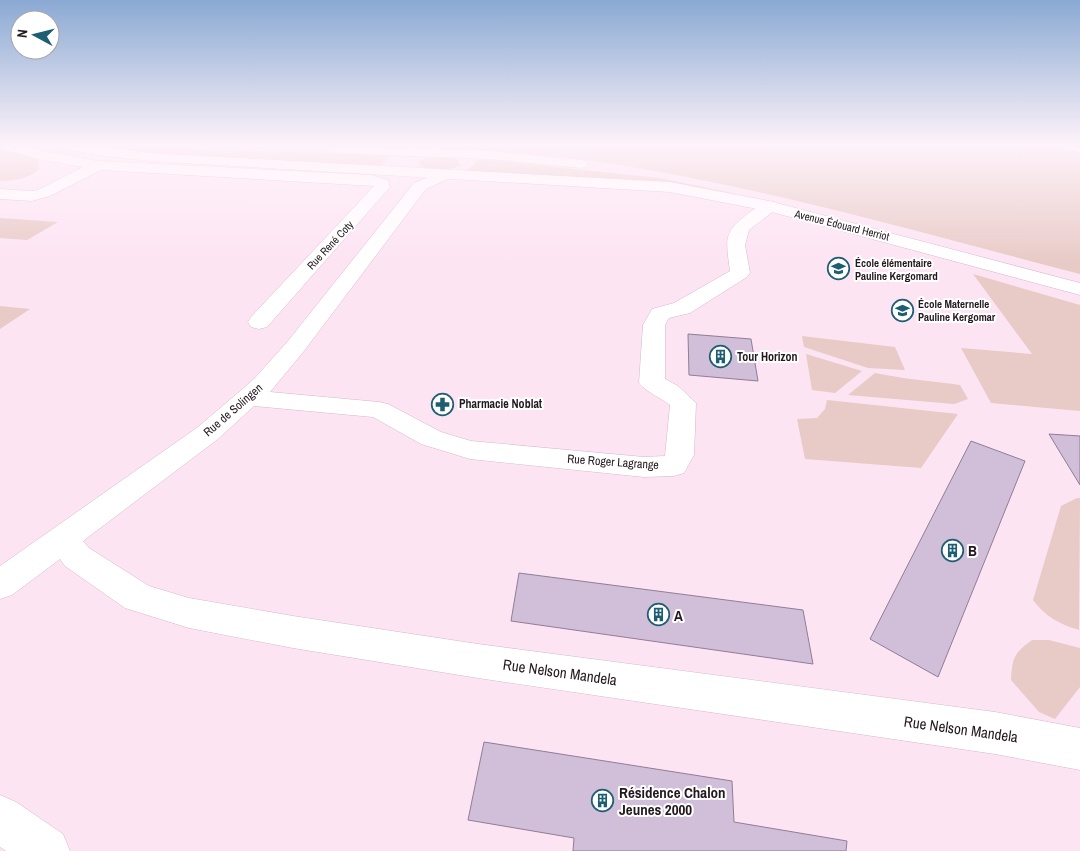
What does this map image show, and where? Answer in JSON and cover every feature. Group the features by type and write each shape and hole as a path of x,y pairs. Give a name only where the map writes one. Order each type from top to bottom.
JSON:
{"street":[{"path":"0,194 32,196 44,193 61,184"},
{"name":"Rue René Coty","path":"259,322 382,187 382,184"},
{"name":"Rue de Solingen","path":"0,585 208,433 248,398 291,351 386,229 414,184"},
{"name":"Avenue Édouard Herriot","path":"602,184 670,188 768,206 942,250 1080,289"},
{"name":"Avenue Édouard Herriot","path":"702,184 788,204 1080,281"},
{"name":"Rue Roger Lagrange","path":"248,398 379,410 431,438 470,450 644,467 674,466 680,455 683,403 669,391 652,383 654,325 660,314 682,308 740,273 736,244 740,228 768,206"},
{"path":"347,226 386,229"},
{"name":"Rue Nelson Mandela","path":"62,539 77,557 138,598 189,613 292,632 478,661 986,731 1080,749"},
{"path":"0,818 46,851"}],"shaded area":[{"path":"602,184 687,184 736,194 733,196"},
{"path":"718,184 1080,184 1080,274 884,222"},
{"path":"0,218 58,222 27,240 0,238"},
{"path":"973,274 1080,305 1080,411 991,403 961,348 1032,354"},
{"path":"0,306 30,309 0,329"},
{"path":"802,336 895,347 905,370 868,368 804,347"},
{"path":"806,354 862,371 835,393 812,390"},
{"path":"875,373 960,385 968,399 954,404 848,395"},
{"path":"827,400 958,414 921,468 805,459 797,419 817,418 825,409"},
{"path":"1080,498 1079,630 1053,619 1033,600 1061,506"},
{"path":"1032,640 1049,640 1080,648 1080,687 1055,719 1039,712 1011,680 1015,657"}],"building":[{"name":"Tour Horizon","path":"688,334 751,339 758,381 689,375"},
{"path":"1049,434 1080,436 1080,485 1058,449"},
{"name":"B","path":"971,441 1025,461 938,677 870,639"},
{"name":"A","path":"519,573 803,610 813,664 511,621"},
{"name":"Résidence Chalon Jeunes 2000","path":"484,742 732,781 734,822 847,841 846,851 573,851 574,838 468,820"}],"place":[{"name":"École élémentaire Pauline Kergomard","path":"839,269"},
{"name":"École Maternelle Pauline Kergomar","path":"902,310"},
{"name":"Tour Horizon","path":"721,357"},
{"name":"Pharmacie Noblat","path":"443,404"},
{"name":"B","path":"952,550"},
{"name":"A","path":"658,615"},
{"name":"Résidence Chalon Jeunes 2000","path":"603,801"}]}
